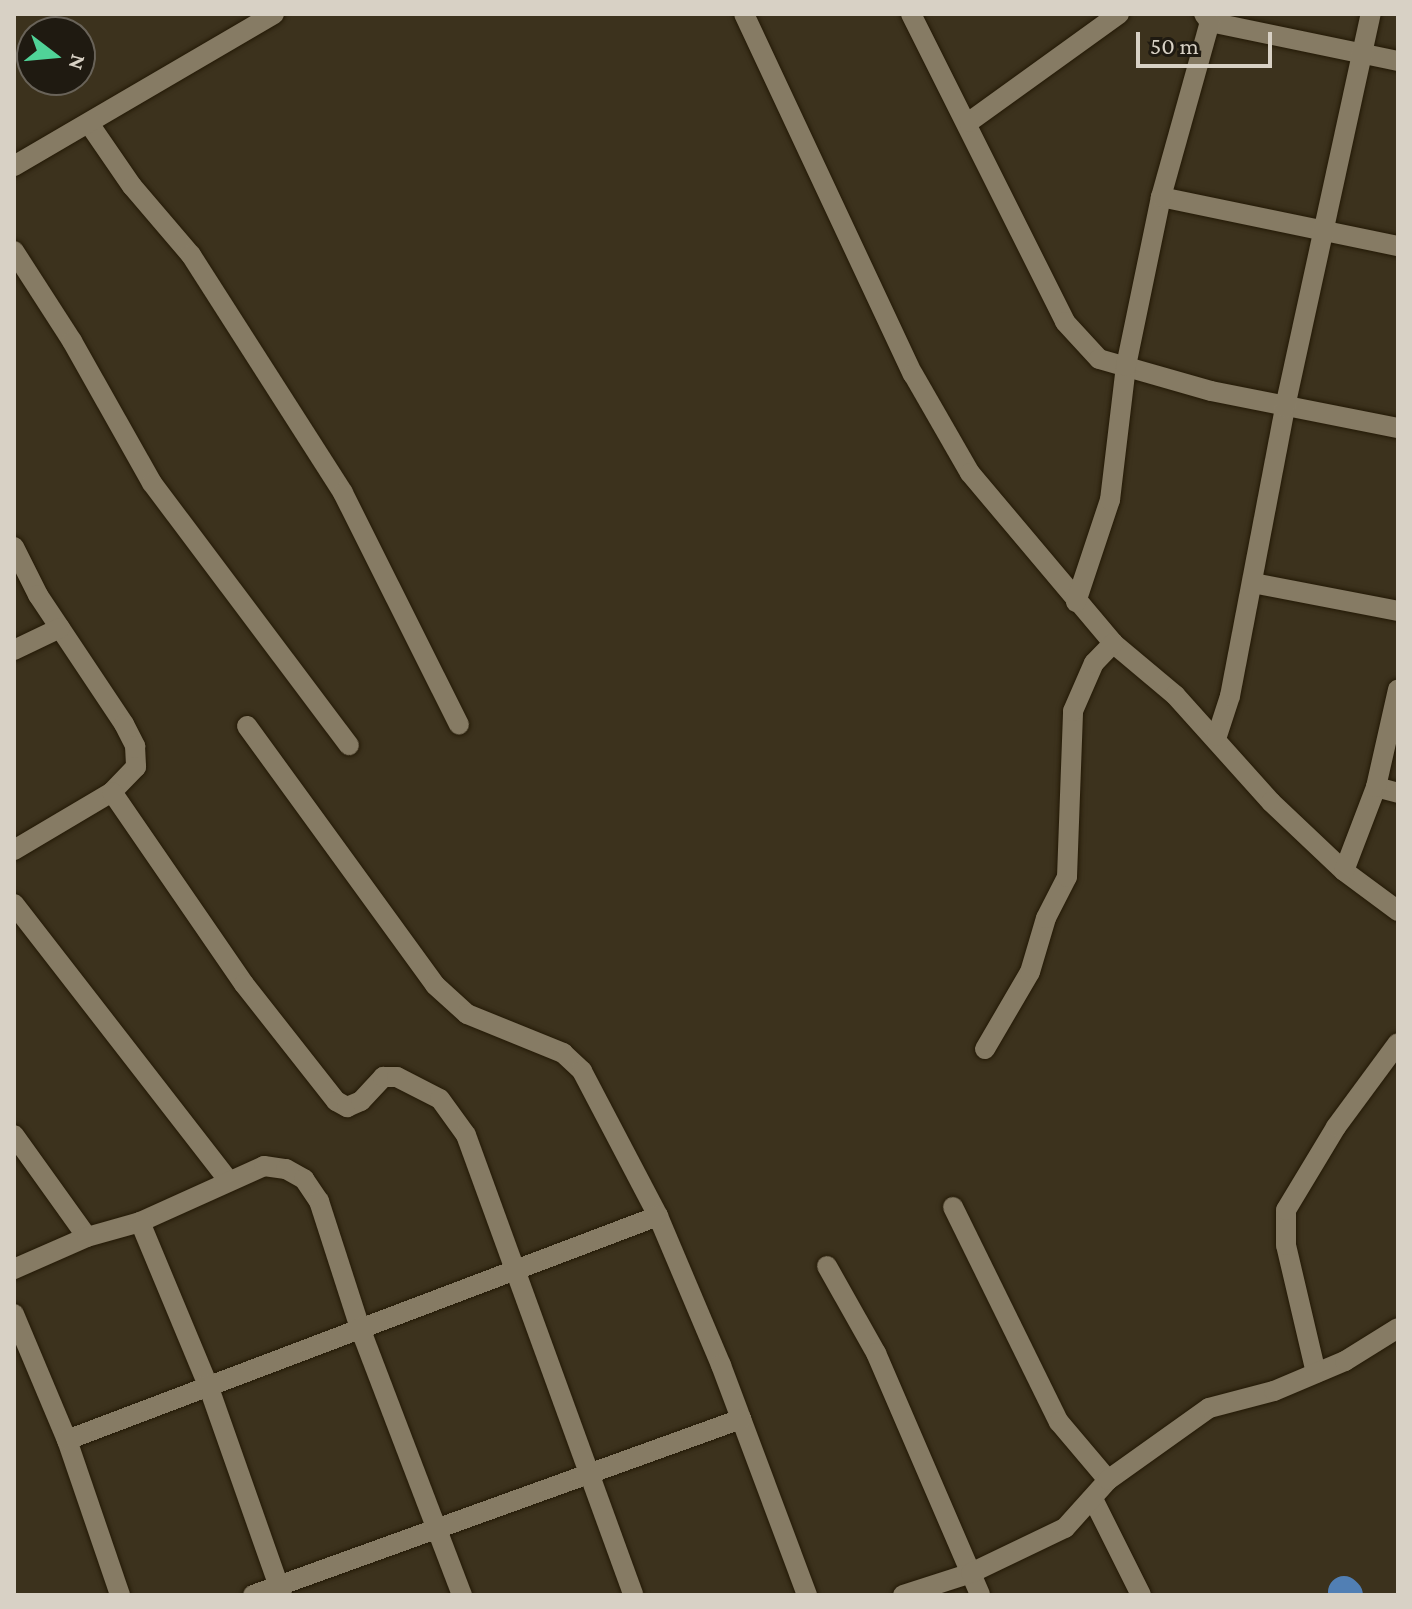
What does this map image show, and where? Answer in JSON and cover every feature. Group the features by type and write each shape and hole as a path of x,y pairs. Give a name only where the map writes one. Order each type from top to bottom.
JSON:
{"street":[{"path":"14,166 90,125 274,14"},
{"path":"744,14 913,374 970,473 1113,643 1217,736 1271,802 1344,871 1398,911"},
{"path":"911,14 948,96 969,122 1065,322 1099,359 1285,407 1398,428"},
{"path":"969,122 1119,14"},
{"path":"1217,736 1253,583 1285,407 1371,14"},
{"path":"1076,602 1110,500 1126,366 1161,197 1207,18 1361,56 1398,61"},
{"path":"90,125 132,186 191,255 343,493 459,725"},
{"path":"1161,197 1398,246"},
{"path":"14,251 72,341 152,483 349,745"},
{"path":"14,547 60,628 135,746 136,767 112,792 14,850"},
{"path":"1253,583 1398,611"},
{"path":"14,650 60,628"},
{"path":"985,1049 1030,972 1046,918 1067,877 1073,711 1094,663 1113,643"},
{"path":"1344,871 1376,787 1398,689"},
{"path":"247,726 435,985 467,1014 563,1053 582,1071 658,1216 741,1419 807,1595"},
{"path":"1376,787 1398,793"},
{"path":"112,792 244,984 336,1101 347,1107 361,1101 383,1077 397,1077 440,1099 466,1135 483,1173 633,1595"},
{"path":"14,904 227,1179"},
{"path":"1316,1373 1286,1245 1286,1210 1336,1127 1398,1043"},
{"path":"14,1135 87,1237"},
{"path":"14,1269 87,1237 140,1222 227,1179 264,1166 286,1169 304,1179 330,1231 360,1328 462,1595"},
{"path":"953,1207 1059,1422 1108,1480"},
{"path":"67,1440 658,1216"},
{"path":"140,1222 208,1385 280,1590"},
{"path":"827,1266 876,1353 980,1595"},
{"path":"14,1314 67,1440 120,1595"},
{"path":"903,1595 971,1573 1065,1528 1108,1480 1209,1408 1274,1391 1316,1373 1398,1328"},
{"path":"253,1595 280,1590 436,1525 590,1476 741,1419"},
{"path":"1093,1499 1141,1595"}],"waterway":[{"path":"1344,1592 1347,1595"}]}
